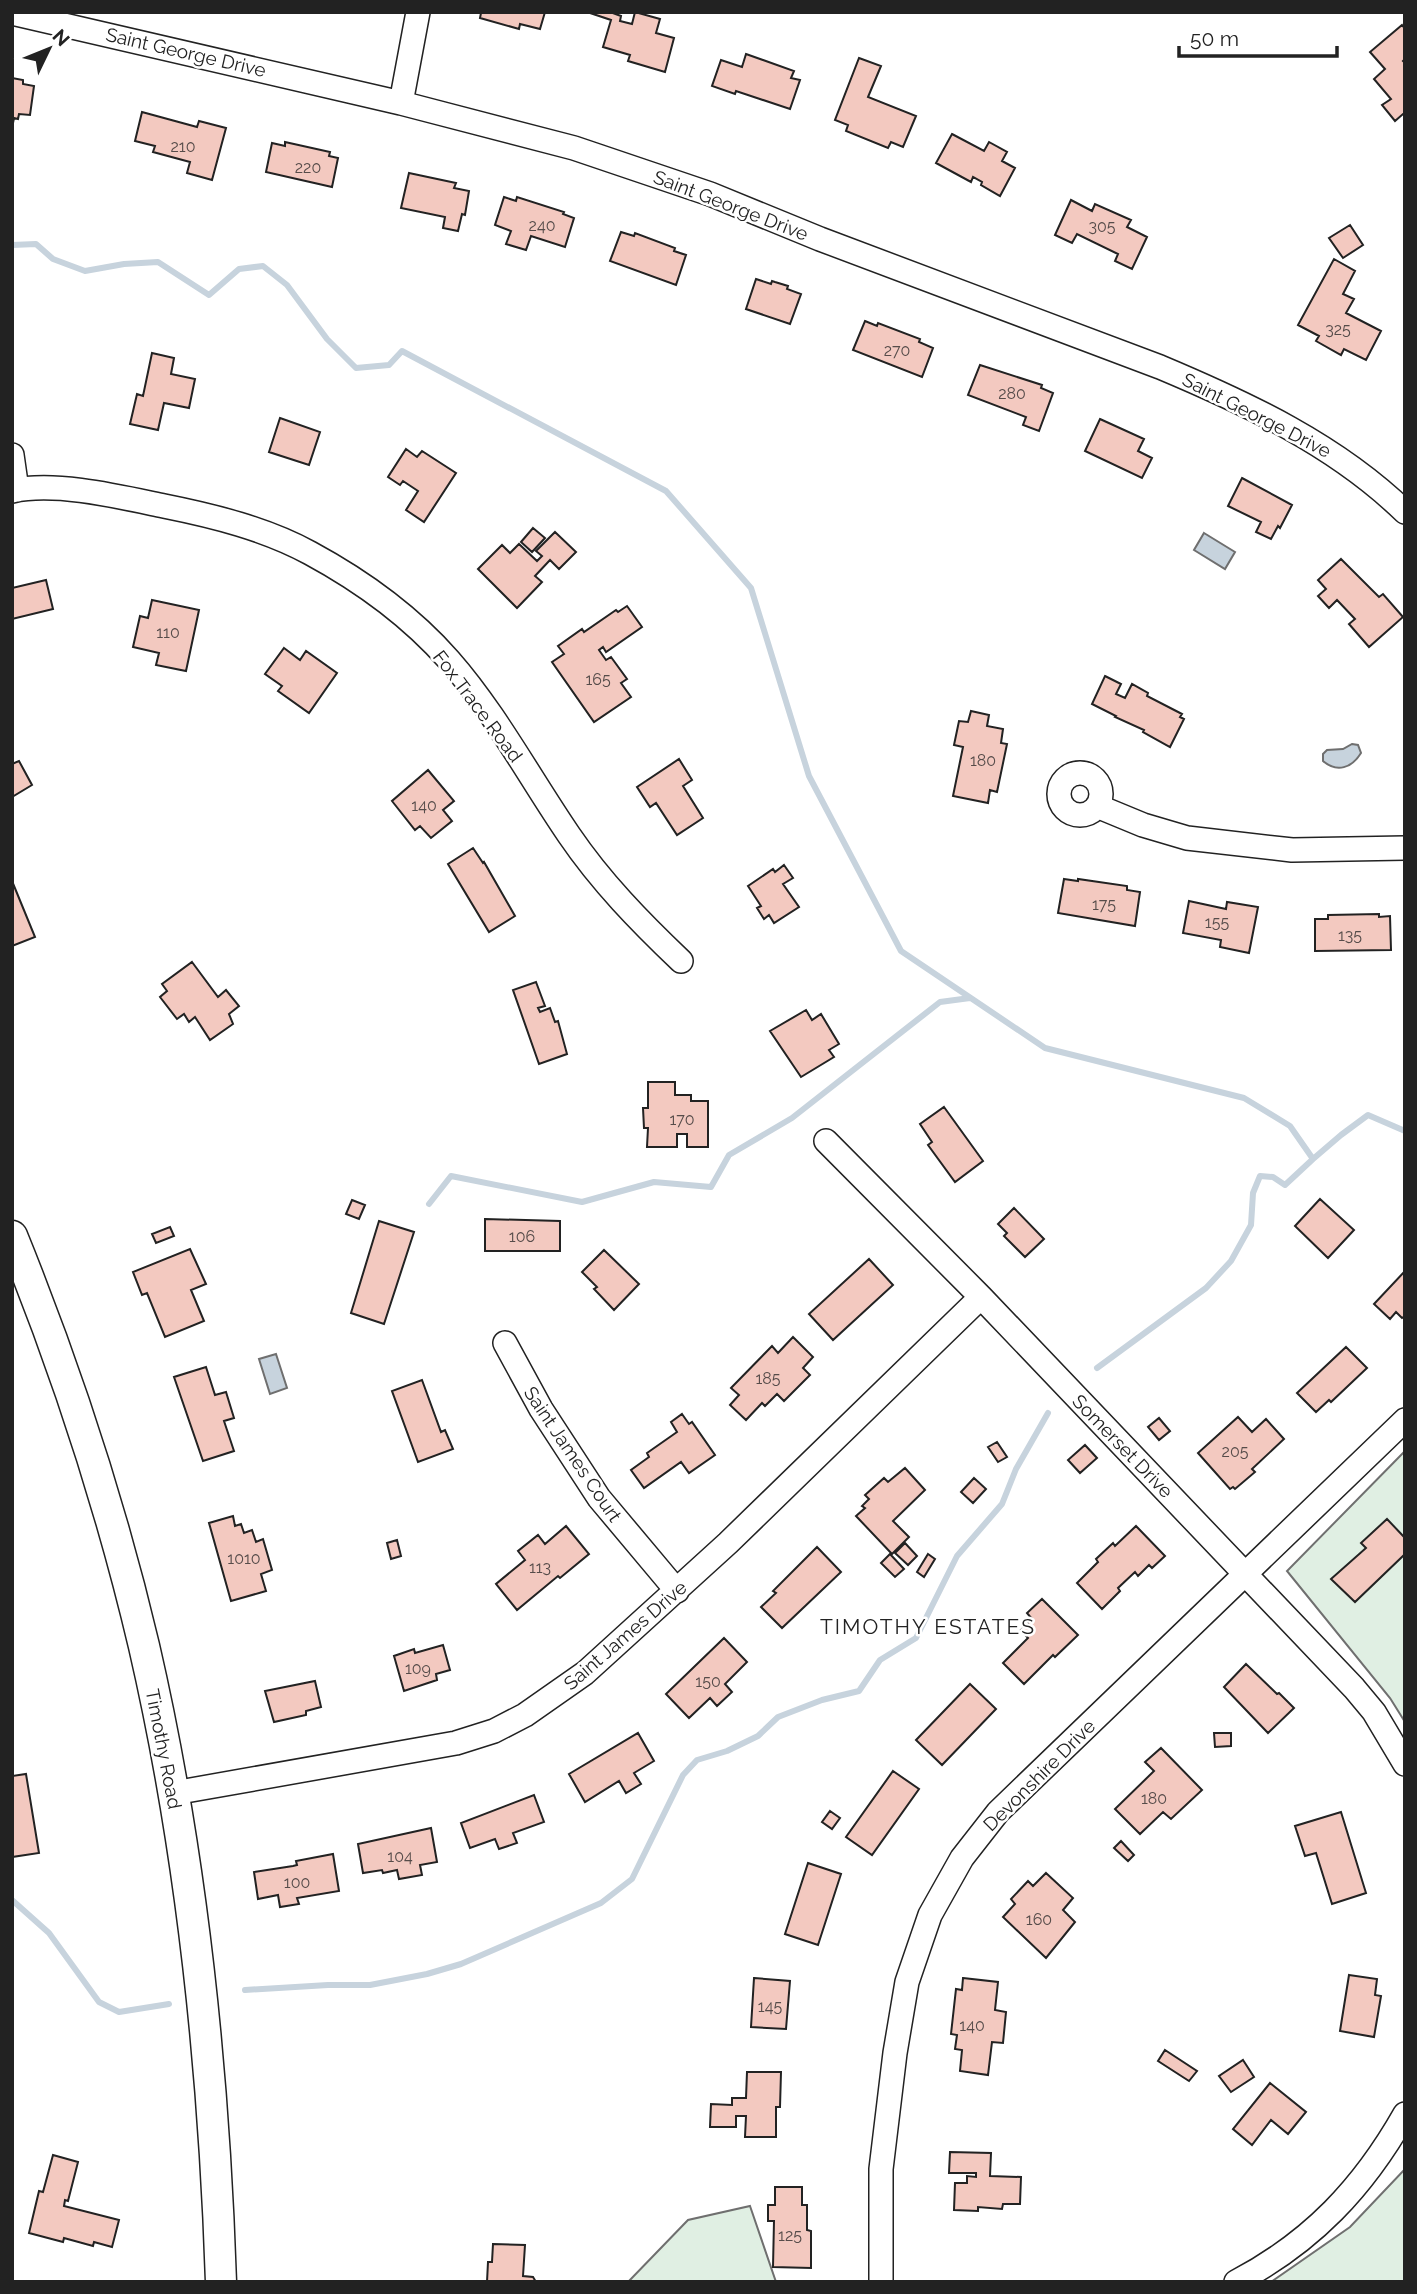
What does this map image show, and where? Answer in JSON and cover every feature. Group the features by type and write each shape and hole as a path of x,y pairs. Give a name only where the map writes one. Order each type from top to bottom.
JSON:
{"main road":[{"name":"Timothy Road","path":"12,1236 68,1384 107,1510 144,1646 174,1793 195,1931 208,2052 218,2189 221,2282"}],"street":[{"path":"401,103 418,12"},
{"name":"Saint George Drive","path":"12,13 401,103 574,148 710,194 833,244 1216,390 1317,444 1353,467 1405,512"},
{"path":"12,454 15,491"},
{"name":"Fox Trace Road","path":"15,491 60,489 103,494 198,513 262,533 310,553 357,582 405,618 449,660 486,709 570,836 600,876 641,923 681,961"},
{"path":"1097,806 1143,825 1187,838 1292,850 1405,848"},
{"name":"Somerset Drive","path":"826,1141 981,1297 1361,1696 1405,1764"},
{"name":"Saint James Drive","path":"174,1793 425,1750 494,1731 536,1708 585,1673 677,1591 981,1297"},
{"name":"Saint James Court","path":"505,1343 541,1409 599,1498 677,1591"},
{"name":"Devonshire Drive","path":"881,2282 881,2169 895,2053 907,1982 930,1915 962,1858 998,1812 1405,1420"},
{"path":"1236,2282 1307,2236 1340,2206 1365,2176 1405,2114"}],"green space":[{"path":"1405,1451 1405,1722 1390,1698 1287,1571"},
{"path":"1405,2169 1405,2282 1271,2282 1350,2227"},
{"path":"750,2206 776,2282 628,2282 688,2220"}],"shaded area":[{"path":"1204,533 1235,552 1225,569 1194,550"},
{"path":"1352,744 1358,745 1361,753 1349,765 1339,768 1323,761 1323,754 1327,750 1343,749"},
{"path":"276,1354 287,1388 270,1394 259,1359"}],"building":[{"path":"479,12 545,12 540,29 520,24 519,29 480,18"},
{"path":"587,12 610,12 621,16 620,21 632,24 635,12 660,19 656,33 674,38 665,72 628,61 630,55 603,47 611,20"},
{"path":"1402,25 1405,29 1405,116 1403,114 1395,121 1382,105 1391,99 1374,79 1385,69 1370,52"},
{"path":"746,54 794,71 791,78 800,80 790,109 712,86 721,60 742,67"},
{"path":"859,58 881,66 868,97 916,116 903,147 891,142 888,148 846,131 848,125 835,120"},
{"path":"12,78 34,86 30,115 19,114 13,123"},
{"path":"142,112 197,127 199,121 226,128 212,180 187,173 190,162 153,152 155,146 135,141"},
{"path":"952,134 984,151 989,142 1007,152 1002,161 1015,168 1000,196 973,177 971,182 936,163"},
{"path":"285,142 330,152 329,156 338,158 332,187 266,172 272,143 285,146"},
{"path":"409,173 456,183 454,188 469,191 465,215 462,214 458,231 443,228 445,217 401,208"},
{"path":"504,197 516,201 517,197 564,212 563,214 574,218 565,247 531,236 526,250 506,244 511,231 495,225"},
{"path":"1071,200 1092,211 1095,204 1131,220 1127,227 1147,237 1132,269 1115,261 1118,254 1077,234 1072,243 1055,235"},
{"path":"1350,225 1363,245 1343,258 1329,238"},
{"path":"621,232 634,236 635,233 686,255 676,285 610,261"},
{"path":"1334,259 1355,271 1343,294 1354,299 1346,313 1381,331 1366,360 1344,349 1341,355 1316,341 1319,336 1298,325"},
{"path":"756,279 788,286 787,289 801,294 790,324 746,309"},
{"path":"865,321 877,326 878,323 920,339 919,342 933,348 922,377 853,350"},
{"path":"152,353 174,358 171,374 195,379 189,408 164,403 158,430 130,424 137,394 143,396"},
{"path":"980,365 1042,385 1041,388 1053,393 1039,431 1023,425 1026,417 968,395"},
{"path":"280,418 320,432 309,465 269,452"},
{"path":"1100,419 1144,439 1138,451 1152,458 1142,478 1085,451"},
{"path":"406,449 417,457 422,451 456,473 424,522 406,510 418,491 403,481 400,485 388,477"},
{"path":"1242,478 1292,505 1271,539 1256,532 1261,522 1228,506"},
{"path":"533,528 545,538 532,552 521,542"},
{"path":"555,532 576,552 559,569 550,560 535,576 542,582 517,608 478,569 502,545 510,553 519,544 537,561 542,556 536,551"},
{"path":"1341,559 1379,597 1383,594 1403,617 1369,647 1349,624 1355,619 1337,600 1329,608 1318,596 1326,589 1318,580"},
{"path":"46,580 53,609 12,619 12,588"},
{"path":"152,600 199,610 186,671 156,665 159,653 133,647 140,616 148,618"},
{"path":"627,606 642,627 606,652 603,647 599,650 606,660 611,657 627,679 621,683 631,697 594,722 552,662 564,654 558,646 582,629 584,632 616,610 618,612"},
{"path":"284,648 300,660 306,651 337,673 309,713 278,691 282,686 265,674"},
{"path":"1105,676 1121,684 1116,694 1125,698 1132,684 1148,693 1147,696 1182,714 1180,717 1184,719 1170,747 1143,732 1144,730 1092,704"},
{"path":"971,711 989,715 987,726 1003,729 1001,743 1007,744 997,792 990,790 988,803 953,796 963,747 954,745 959,721 968,722"},
{"path":"679,759 692,780 683,786 703,818 677,835 656,803 650,807 637,787"},
{"path":"19,761 32,785 12,797 12,764"},
{"path":"428,770 454,801 443,810 452,821 431,838 420,826 415,830 392,801"},
{"path":"473,848 515,916 489,932 448,864"},
{"path":"784,865 793,878 783,884 799,907 774,923 769,915 764,919 757,908 761,906 748,886"},
{"path":"1064,879 1127,886 1127,890 1140,892 1135,926 1058,913"},
{"path":"12,881 35,937 12,946"},
{"path":"1189,901 1226,909 1227,902 1258,907 1249,953 1220,947 1221,940 1183,933"},
{"path":"1379,914 1379,917 1390,916 1391,950 1315,951 1315,919 1328,919 1328,915"},
{"path":"192,962 218,997 226,990 239,1006 229,1014 233,1024 210,1040 195,1017 189,1022 184,1014 177,1019 160,997 167,991 162,984"},
{"path":"536,982 545,1006 538,1008 540,1012 550,1008 555,1022 558,1021 567,1054 539,1064 513,990"},
{"path":"806,1010 812,1020 821,1014 839,1044 829,1050 834,1057 801,1077 770,1031"},
{"path":"648,1082 675,1082 675,1095 691,1095 691,1101 708,1101 708,1147 687,1147 687,1134 677,1134 677,1147 647,1147 648,1128 644,1128 643,1108 648,1108"},
{"path":"944,1107 983,1161 955,1182 928,1145 932,1142 920,1124"},
{"path":"1320,1199 1354,1230 1328,1258 1295,1226"},
{"path":"352,1200 365,1205 359,1219 346,1214"},
{"path":"1014,1208 1044,1239 1025,1257 1004,1236 1007,1233 998,1224"},
{"path":"485,1219 560,1221 560,1251 485,1251"},
{"path":"379,1221 414,1232 384,1324 351,1313"},
{"path":"170,1227 174,1236 156,1243 152,1234"},
{"path":"190,1249 206,1284 191,1290 204,1321 165,1337 147,1293 142,1295 133,1272"},
{"path":"604,1250 639,1284 614,1310 582,1272"},
{"path":"869,1259 893,1285 833,1340 809,1314"},
{"path":"1405,1271 1405,1316 1402,1318 1396,1312 1390,1319 1374,1304"},
{"path":"793,1337 813,1357 803,1368 810,1375 784,1401 777,1394 765,1406 762,1403 746,1420 730,1405 739,1395 731,1388 772,1346 778,1353"},
{"path":"1346,1347 1367,1368 1331,1402 1329,1400 1316,1412 1297,1393"},
{"path":"206,1367 215,1395 226,1392 234,1418 224,1421 234,1451 203,1461 174,1377"},
{"path":"422,1380 441,1432 445,1430 453,1449 418,1462 392,1391"},
{"path":"682,1414 689,1424 692,1422 715,1455 689,1473 681,1462 644,1488 631,1470 649,1457 647,1453 677,1432 671,1422"},
{"path":"1238,1417 1252,1432 1266,1419 1284,1439 1252,1469 1255,1472 1235,1489 1230,1489 1198,1453"},
{"path":"1159,1418 1170,1431 1159,1440 1148,1427"},
{"path":"997,1442 1007,1457 998,1462 988,1447"},
{"path":"1085,1445 1097,1458 1080,1473 1068,1460"},
{"path":"905,1468 925,1490 893,1521 909,1537 892,1554 856,1516 865,1508 862,1506 869,1499 865,1495 884,1478 888,1482"},
{"path":"974,1478 986,1489 973,1503 961,1492"},
{"path":"233,1516 235,1526 241,1524 244,1533 252,1530 256,1542 263,1539 272,1570 261,1574 266,1591 231,1601 209,1523"},
{"path":"1387,1519 1405,1538 1405,1554 1355,1602 1331,1579 1366,1548 1361,1543"},
{"path":"566,1526 589,1554 517,1610 496,1584 525,1560 518,1551 538,1535 545,1544"},
{"path":"1136,1526 1165,1556 1152,1568 1149,1565 1138,1576 1135,1572 1102,1609 1077,1583 1098,1562 1096,1559"},
{"path":"397,1540 401,1556 391,1559 387,1543"},
{"path":"905,1543 917,1556 908,1565 895,1553"},
{"path":"817,1547 841,1572 782,1628 761,1607 776,1593 773,1591"},
{"path":"890,1554 904,1569 895,1577 881,1563"},
{"path":"928,1554 935,1559 924,1577 917,1572"},
{"path":"1042,1599 1078,1635 1024,1684 1003,1663 1028,1638 1021,1630 1032,1619 1027,1613"},
{"path":"724,1638 747,1662 725,1684 732,1692 717,1706 710,1698 689,1718 666,1694"},
{"path":"443,1645 450,1670 436,1674 437,1680 404,1691 394,1656 414,1649 415,1653"},
{"path":"1246,1664 1294,1708 1268,1733 1224,1687"},
{"path":"315,1681 321,1707 306,1711 306,1715 274,1722 265,1691"},
{"path":"970,1684 996,1709 942,1765 916,1740"},
{"path":"638,1733 654,1761 634,1773 641,1784 626,1793 619,1781 585,1802 569,1774"},
{"path":"1214,1733 1231,1733 1231,1746 1215,1747"},
{"path":"1161,1748 1202,1790 1171,1819 1163,1812 1140,1834 1115,1809 1154,1771 1145,1762"},
{"path":"893,1771 919,1789 872,1855 846,1837"},
{"path":"26,1774 39,1853 12,1857 12,1776"},
{"path":"534,1795 544,1822 513,1833 517,1843 499,1849 495,1839 470,1848 461,1823"},
{"path":"830,1811 840,1818 832,1829 822,1822"},
{"path":"1341,1812 1366,1893 1332,1904 1316,1853 1305,1856 1295,1826"},
{"path":"431,1828 437,1862 420,1865 422,1875 399,1879 397,1870 363,1873 358,1844"},
{"path":"1121,1841 1134,1855 1128,1861 1114,1848"},
{"path":"333,1854 339,1891 297,1898 299,1904 280,1907 278,1895 258,1899 254,1872 293,1866 297,1865 296,1861"},
{"path":"808,1863 841,1874 818,1945 785,1934"},
{"path":"1046,1873 1073,1898 1063,1910 1075,1922 1046,1958 1003,1917 1015,1904 1011,1899 1028,1881 1033,1886"},
{"path":"1349,1975 1377,1979 1375,1995 1381,1996 1374,2037 1340,2031"},
{"path":"754,1978 790,1981 786,2029 751,2027"},
{"path":"963,1978 998,1982 995,2010 1006,2012 1003,2043 992,2042 988,2075 960,2071 962,2050 955,2049 957,2035 951,2034 956,1989 962,1990"},
{"path":"1165,2050 1197,2071 1189,2081 1158,2061"},
{"path":"1243,2060 1254,2077 1231,2092 1219,2076"},
{"path":"747,2072 781,2072 780,2107 776,2107 776,2137 745,2137 746,2116 736,2116 736,2127 710,2127 711,2104 732,2105 732,2098 746,2098"},
{"path":"1270,2083 1306,2112 1288,2134 1271,2120 1252,2145 1233,2129"},
{"path":"950,2152 991,2153 990,2176 1021,2177 1020,2204 1003,2204 1002,2209 978,2207 978,2211 954,2210 955,2183 967,2183 967,2176 976,2177 976,2173 949,2173"},
{"path":"53,2155 78,2162 68,2201 65,2200 64,2206 119,2220 112,2247 94,2242 93,2246 64,2238 63,2242 29,2233 39,2191 43,2192"},
{"path":"775,2187 802,2187 802,2205 807,2205 807,2230 811,2231 811,2268 773,2267 774,2221 768,2221 768,2205 775,2205"},
{"path":"493,2244 525,2245 523,2276 533,2277 536,2282 487,2282 488,2262 492,2262"}],"waterway":[{"path":"12,245 36,244 53,259 85,271 124,264 158,262 209,295 239,269 263,266 287,285 327,339 356,368 389,365 402,351 666,491 751,588 809,776 901,951 1045,1048 1244,1098 1290,1126 1313,1159 1368,1115 1405,1131"},
{"path":"429,1204 451,1176 582,1202 654,1182 711,1187 729,1155 792,1118 940,1002 970,998"},
{"path":"1097,1368 1206,1288 1231,1261 1251,1225 1253,1193 1260,1176 1273,1177 1285,1185 1313,1159"},
{"path":"245,1990 370,1985 427,1974 461,1964 601,1903 632,1879 683,1775 697,1760 727,1751 758,1736 778,1717 822,1700 859,1691 880,1660 916,1638 957,1556 1002,1504 1016,1469 1048,1413"},
{"path":"12,1900 49,1933 99,2002 119,2012 169,2004"}],"district":[{"name":"TIMOTHY ESTATES","path":"928,1626"}]}
